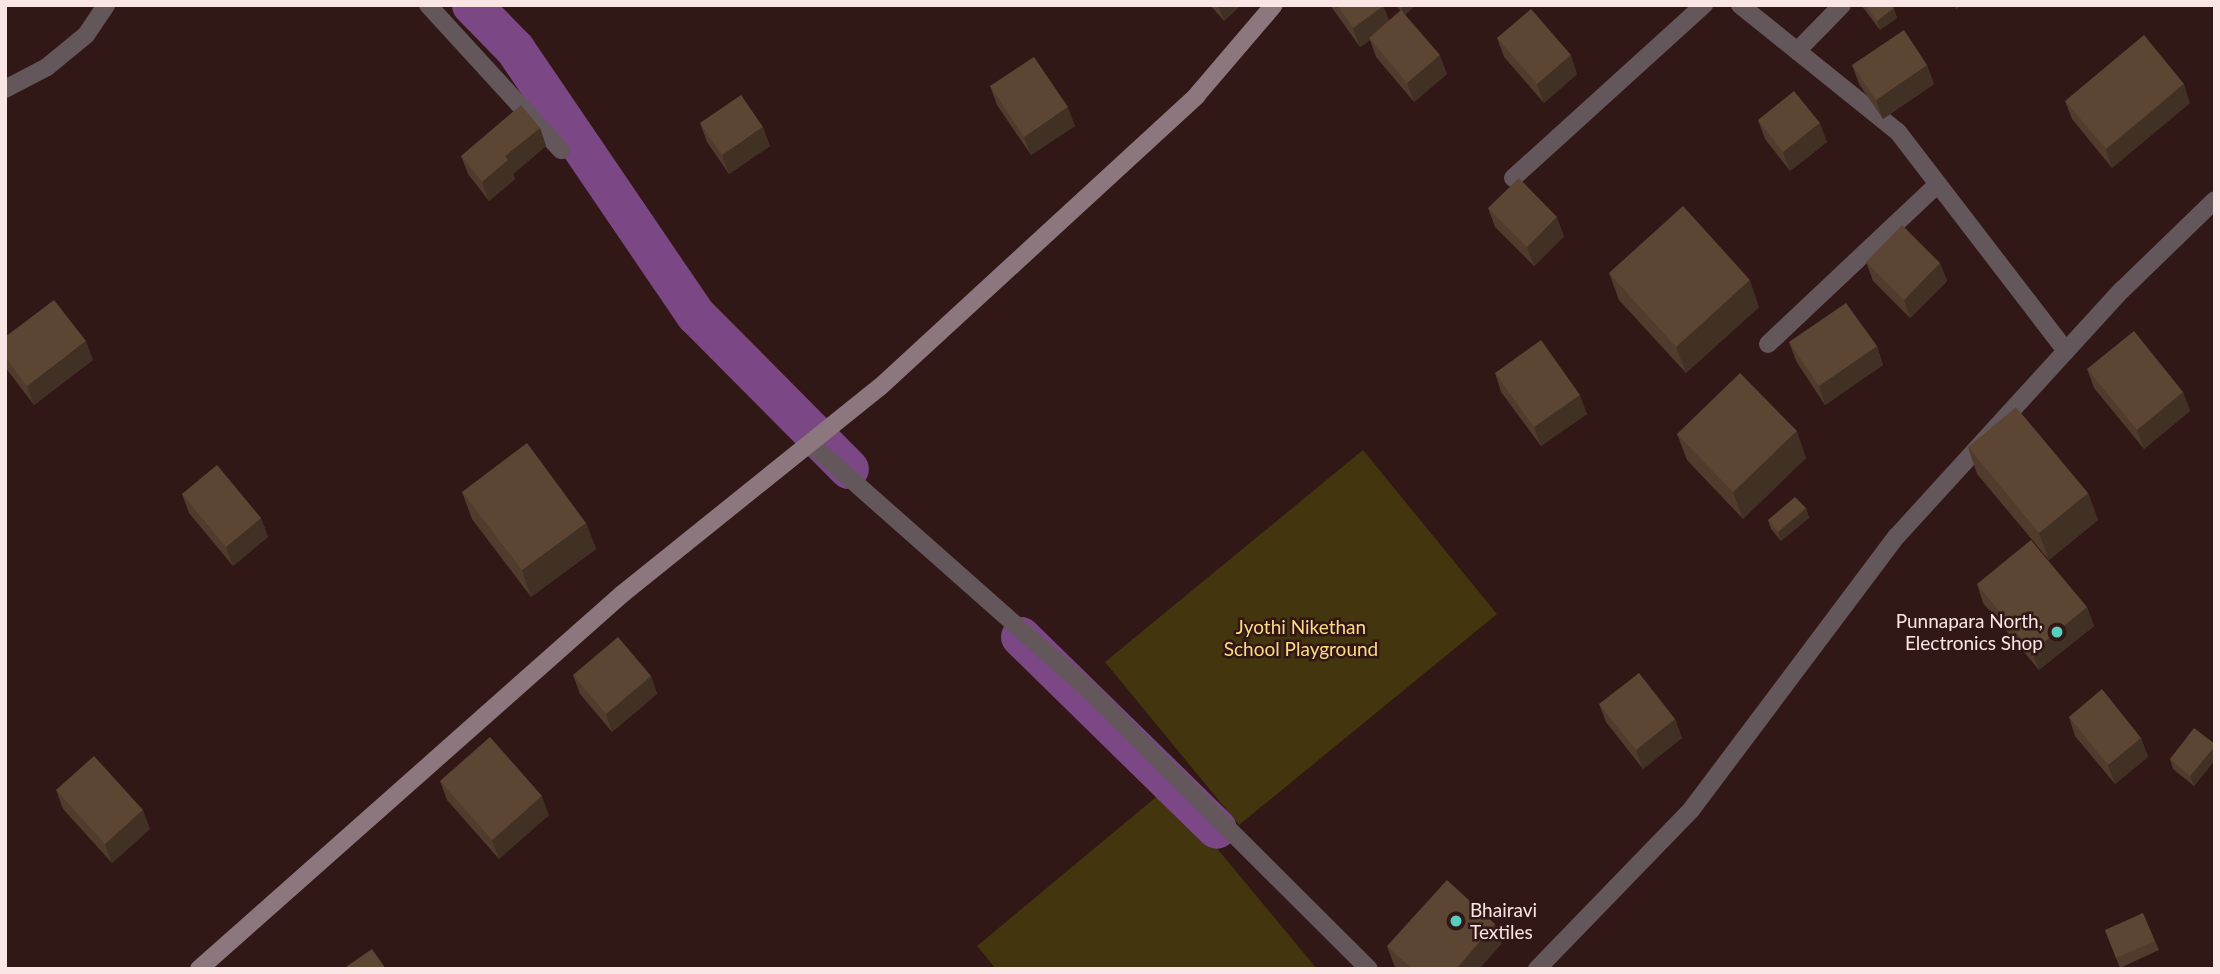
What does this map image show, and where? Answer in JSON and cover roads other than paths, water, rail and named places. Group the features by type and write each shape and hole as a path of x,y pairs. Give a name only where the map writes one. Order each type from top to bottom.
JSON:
{"street":[{"path":"5,89 47,67 86,35 106,5"},
{"path":"428,5 561,150"},
{"path":"199,969 621,595 826,430 1197,95 1274,5"},
{"path":"1513,178 1704,5"},
{"path":"1740,5 1898,132 2066,351"},
{"path":"1797,51 1842,5"},
{"path":"1768,344 1938,184"},
{"path":"1537,969 1691,810 1896,536 2066,351 2215,201"},
{"path":"810,443 1090,690 1369,969"}],"waterway":[{"path":"472,5 515,49 696,315 849,469"},
{"path":"1021,637 1217,829"}],"place":[{"name":"Punnapara North, Electronics Shop","path":"2057,632"},
{"name":"Bhairavi Textiles","path":"1456,921"}],"park label":[{"name":"Jyothi Nikethan School Playground","path":"1301,638"}]}
